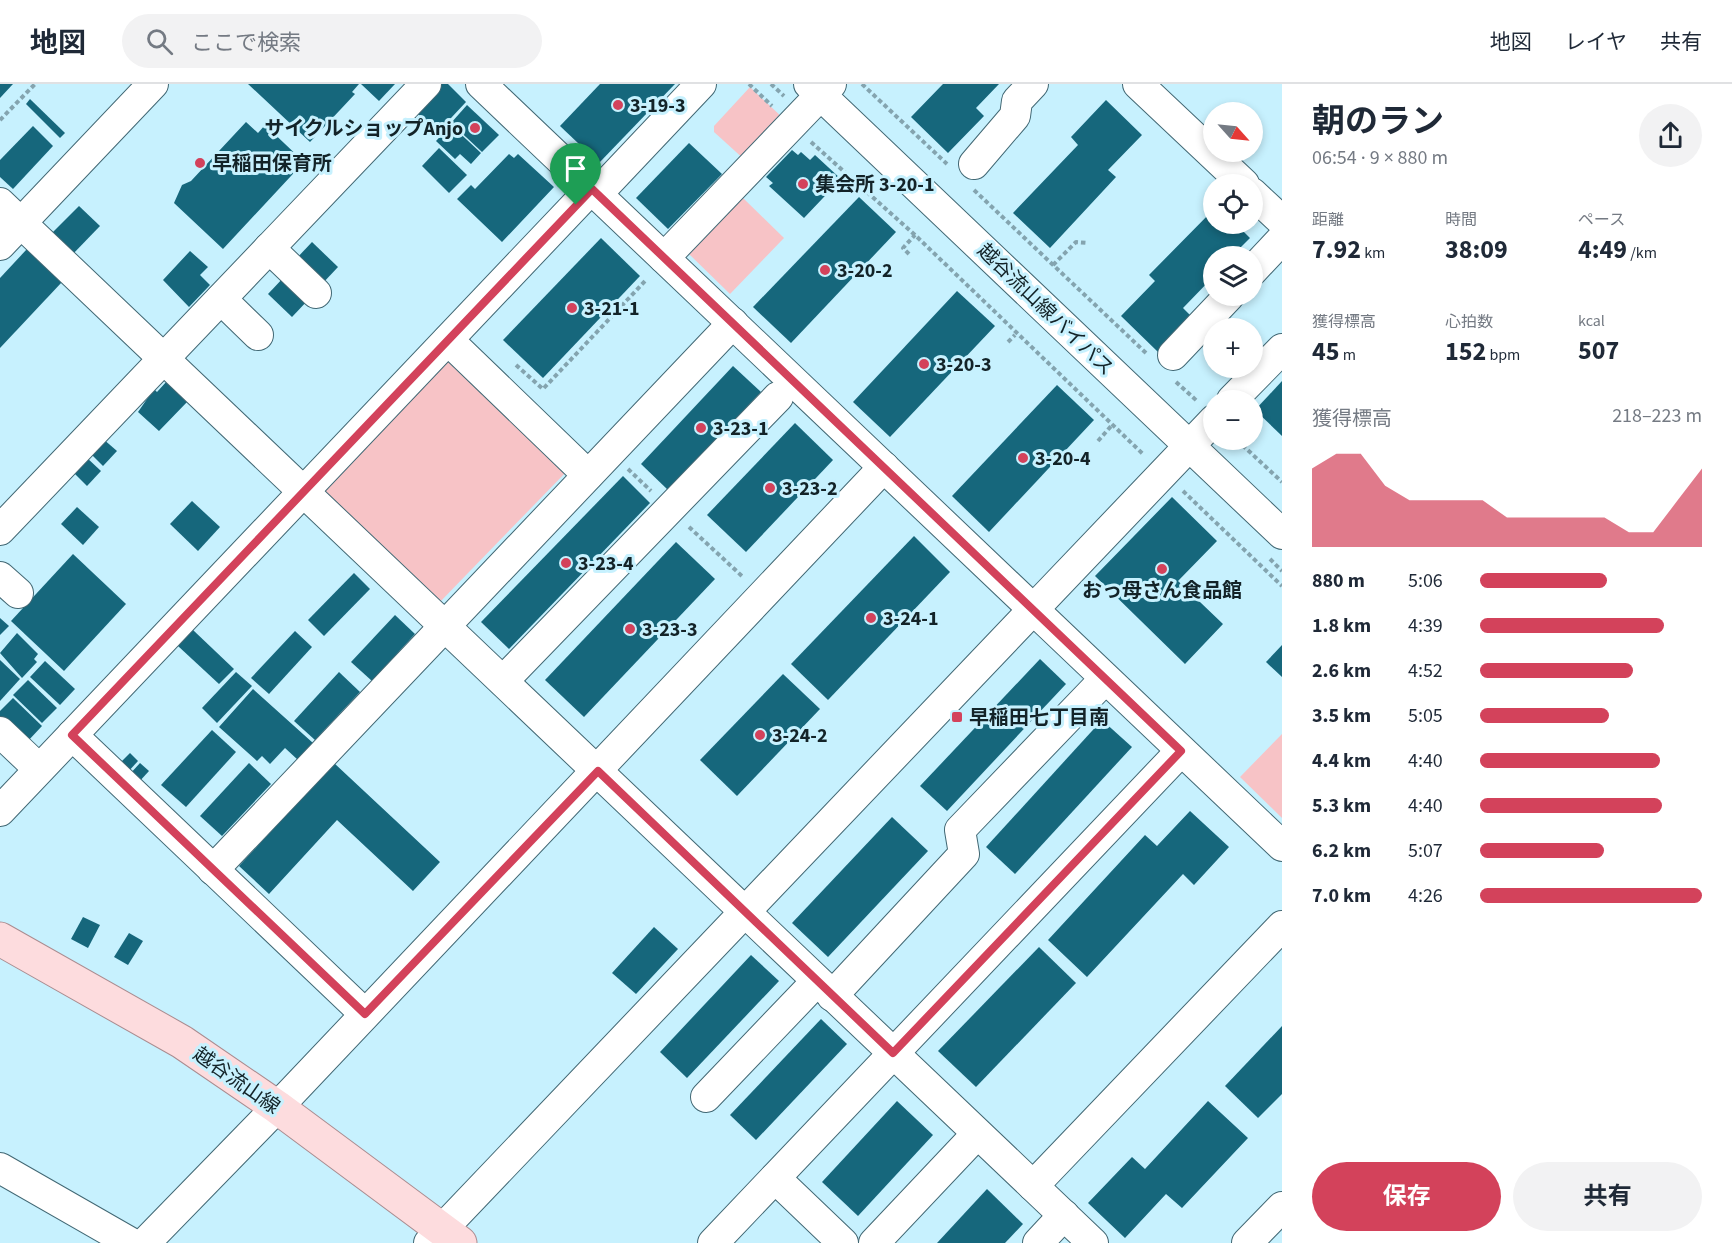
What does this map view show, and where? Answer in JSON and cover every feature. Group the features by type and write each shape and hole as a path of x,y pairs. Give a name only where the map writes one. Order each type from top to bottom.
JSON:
{"main road":[{"name":"越谷流山線","path":"0,939 182,1042 277,1107 443,1239"}],"street":[{"path":"0,245 153,84"},
{"path":"0,530 426,84"},
{"path":"0,811 448,340 701,84"},
{"path":"964,172 1015,116 1017,101 1033,84"},
{"path":"1138,84 1233,174"},
{"path":"657,267 792,125 820,88"},
{"name":"越谷流山線バイパス","path":"820,88 1282,534"},
{"path":"496,89 595,191 657,267 733,323 1282,846"},
{"path":"0,203 1093,1243"},
{"path":"1263,203 1282,221"},
{"path":"1263,259 1282,239"},
{"path":"269,248 316,293"},
{"path":"221,299 258,335"},
{"path":"1165,363 1219,306"},
{"path":"213,870 733,323"},
{"path":"448,340 588,475"},
{"path":"1242,390 1282,349"},
{"path":"503,681 778,397"},
{"path":"443,1239 745,911 1189,445 1203,418"},
{"path":"145,1243 598,771 885,467"},
{"path":"706,1097 825,988 964,854 960,830 1105,679"},
{"path":"0,732 39,769"},
{"path":"72,735 365,1014"},
{"path":"713,1243 1181,751"},
{"path":"1033,1186 1282,926"},
{"path":"874,1243 977,1134"},
{"path":"0,1168 131,1243"},
{"path":"775,1178 843,1243"},
{"path":"1247,1243 1282,1207"},
{"path":"1038,1243 1064,1215"}],"path":[{"path":"0,120 34,84"},
{"path":"749,84 915,235 1016,335 1282,586"},
{"path":"864,85 964,172 1053,265 1165,363 1203,408"},
{"path":"909,254 903,248 915,235"},
{"path":"1053,265 1076,242 1088,243"},
{"path":"509,359 543,389 657,267"},
{"path":"1008,342 1016,335"},
{"path":"1098,441 1112,425"},
{"path":"1248,450 1282,482"}],"shaded area":[{"path":"750,87 785,120 746,161 714,132 714,126"},
{"path":"743,198 784,238 730,294 689,254"},
{"path":"449,352 569,469 438,604 321,490"},
{"path":"1282,734 1282,818 1240,777"}],"building":[{"path":"0,84 13,84 0,98"},
{"path":"248,84 359,84 352,92 355,94 310,142"},
{"path":"361,84 395,84 379,101"},
{"path":"441,84 448,84 466,102 437,133 415,111"},
{"name":"3-19-3","path":"600,84 675,84 599,163 560,126"},
{"path":"943,84 999,84 976,108 984,116 948,153 911,117"},
{"path":"30,99 65,133 60,138 26,104"},
{"path":"1106,100 1142,135 1108,170 1116,177 1050,248 1013,213 1078,145 1071,137"},
{"path":"467,105 499,135 482,152 451,123"},
{"path":"246,122 258,133 265,125 304,162 223,249 174,203 182,185 191,181"},
{"path":"451,125 481,153 471,164 460,154 455,159 436,141"},
{"path":"33,126 53,146 13,189 0,177 0,160"},
{"path":"689,143 722,174 668,229 636,198"},
{"path":"439,148 467,175 449,193 422,166"},
{"name":"集会所 3-20-1","path":"792,150 798,155 801,152 810,160 815,155 841,179 804,218 769,186 773,183 766,177"},
{"path":"509,154 514,158 518,154 554,187 502,242 457,199 471,185 475,189"},
{"name":"3-20-2","path":"859,197 896,232 791,343 753,307"},
{"path":"79,206 100,226 71,256 50,235"},
{"path":"1203,220 1203,234 1246,234 1250,238 1242,246 1203,246 1203,287 1183,308 1192,317 1158,352 1121,316 1155,281 1149,275"},
{"name":"3-21-1","path":"601,238 640,276 543,378 503,340"},
{"path":"312,242 338,267 322,284 296,259"},
{"path":"27,249 62,282 0,348 0,278"},
{"path":"190,251 208,267 200,275 210,285 189,307 163,280"},
{"path":"285,276 309,299 292,317 268,294"},
{"name":"3-20-3","path":"957,291 995,326 890,437 853,402"},
{"name":"3-23-1","path":"733,366 761,392 668,490 641,464"},
{"path":"167,381 188,401 159,431 138,412 154,389 157,392"},
{"path":"1282,381 1282,436 1263,418 1263,401"},
{"name":"3-20-4","path":"1057,385 1094,420 989,532 952,496"},
{"name":"3-23-2","path":"795,423 833,460 746,552 707,515"},
{"path":"102,438 117,451 103,466 89,452"},
{"path":"86,457 101,471 87,486 72,471"},
{"name":"3-23-4","path":"623,476 650,503 509,649 481,622"},
{"path":"1172,497 1217,541 1178,581 1223,624 1185,664 1095,576"},
{"path":"192,501 220,527 198,551 170,524"},
{"path":"77,507 99,527 83,545 61,524"},
{"name":"3-24-1","path":"914,536 950,572 828,700 791,664"},
{"name":"3-23-3","path":"676,542 715,579 584,717 545,680"},
{"path":"73,554 126,604 64,671 11,621"},
{"path":"354,573 370,589 324,636 308,620"},
{"path":"395,615 415,634 372,681 351,662"},
{"path":"0,618 9,626 0,635"},
{"path":"193,630 234,669 219,684 178,646"},
{"path":"295,631 312,647 269,694 251,678"},
{"path":"17,633 38,654 34,659 37,662 22,678 0,653"},
{"path":"1282,645 1282,677 1266,662"},
{"path":"1040,659 1066,684 947,811 920,786"},
{"path":"0,660 20,679 0,701"},
{"path":"45,661 75,689 60,705 30,677"},
{"path":"236,672 252,686 217,723 202,708"},
{"path":"339,672 360,692 315,740 294,721"},
{"name":"3-24-2","path":"783,674 820,709 737,796 700,760"},
{"path":"28,680 57,708 42,723 13,695"},
{"path":"253,689 313,743 298,760 285,748 270,764 262,756 257,761 219,727"},
{"path":"13,698 42,726 27,742 0,716 0,711"},
{"path":"1102,720 1132,747 1015,874 986,847"},
{"path":"212,730 236,752 186,807 161,785"},
{"path":"130,753 138,761 127,773 118,765"},
{"path":"140,763 149,771 138,783 129,775"},
{"path":"249,763 271,784 222,836 200,816"},
{"path":"334,763 440,862 413,891 337,820 269,894 239,866"},
{"path":"1190,811 1229,847 1194,885 1183,874 1087,977 1048,940 1145,835 1157,846"},
{"path":"892,817 928,851 828,957 792,923"},
{"path":"83,917 100,925 88,948 71,939"},
{"path":"654,927 678,949 636,994 612,973"},
{"path":"129,933 143,941 128,965 114,957"},
{"path":"1039,947 1076,983 976,1087 938,1051"},
{"path":"751,955 779,981 687,1078 660,1052"},
{"path":"821,1019 847,1044 756,1140 730,1115"},
{"path":"1282,1026 1282,1094 1258,1118 1225,1086"},
{"path":"897,1101 933,1135 858,1216 822,1182"},
{"path":"1208,1101 1248,1138 1182,1208 1166,1194 1125,1238 1088,1203 1132,1157 1145,1169"},
{"path":"987,1189 1023,1224 1005,1243 937,1243"}],"place":[{"name":"3-19-3","path":"618,105"},
{"name":"サイクルショップAnjo","path":"475,128"},
{"name":"早稲田保育所","path":"200,163"},
{"name":"集会所 3-20-1","path":"803,184"},
{"name":"3-20-2","path":"825,270"},
{"name":"3-21-1","path":"572,308"},
{"name":"3-20-3","path":"924,364"},
{"name":"3-23-1","path":"701,428"},
{"name":"3-20-4","path":"1023,458"},
{"name":"3-23-2","path":"770,488"},
{"name":"3-23-4","path":"566,563"},
{"name":"おっ母さん食品館","path":"1162,569"},
{"name":"3-24-1","path":"871,618"},
{"name":"3-23-3","path":"630,629"},
{"name":"早稲田七丁目南","path":"957,717"},
{"name":"3-24-2","path":"760,735"}],"route":[{"path":"592,189 1181,751 893,1053 598,771 365,1014 72,735 576,205 592,189"}]}
